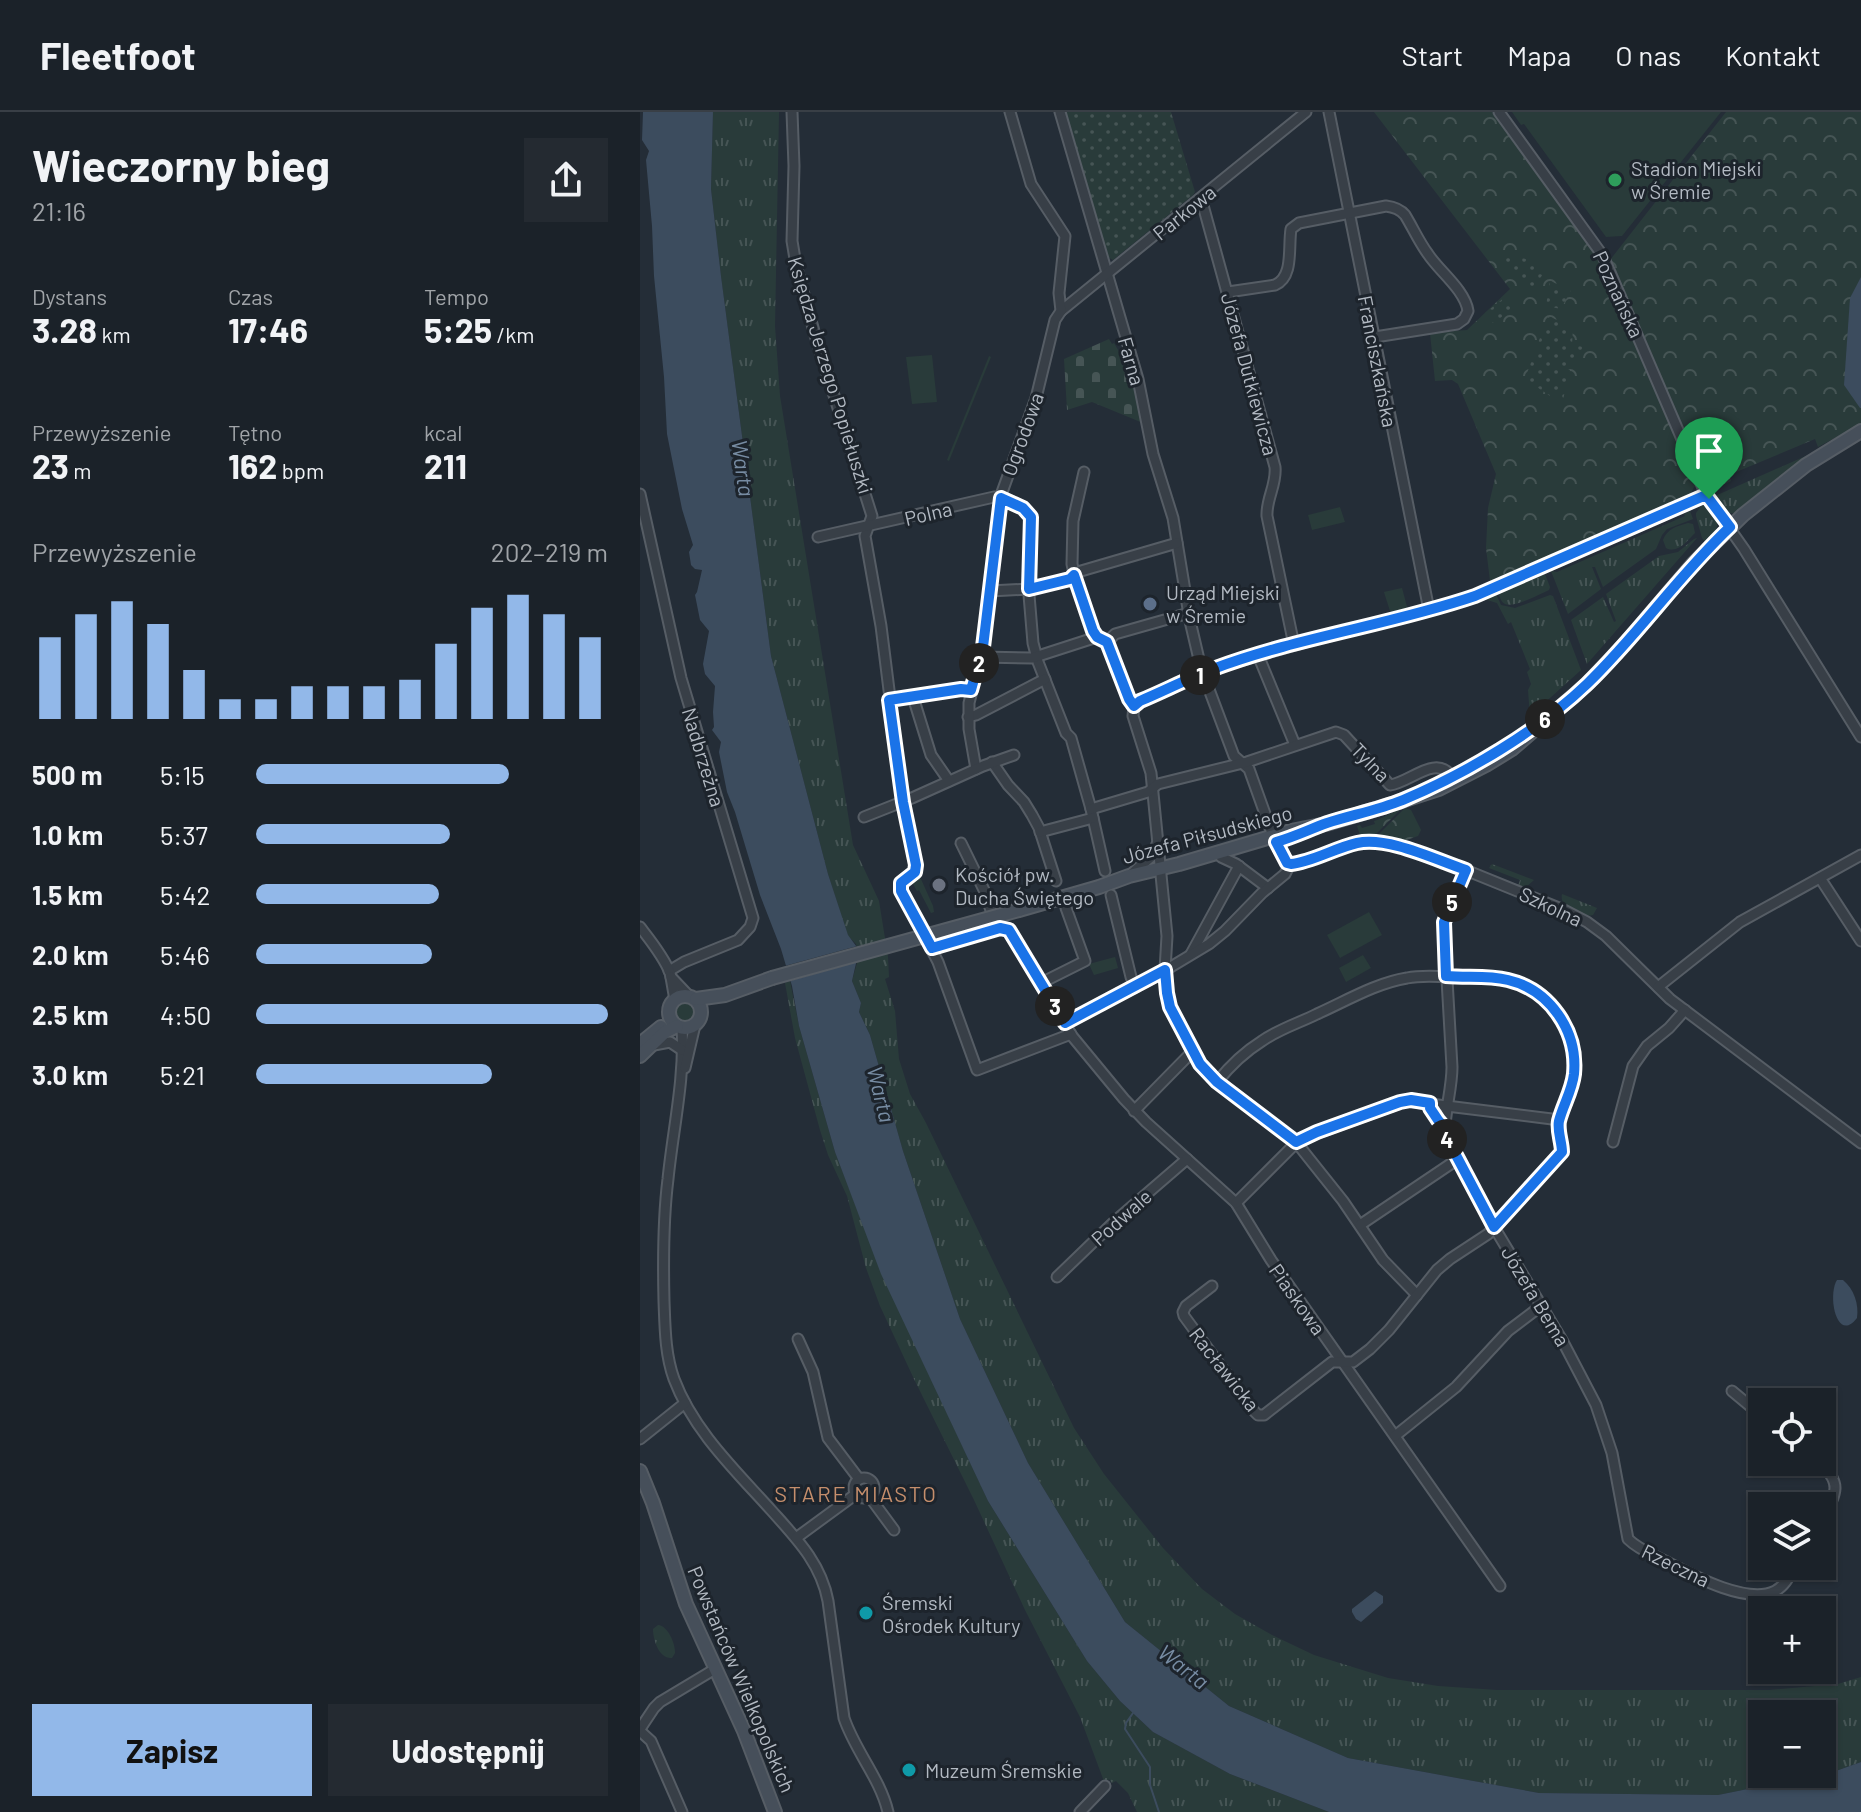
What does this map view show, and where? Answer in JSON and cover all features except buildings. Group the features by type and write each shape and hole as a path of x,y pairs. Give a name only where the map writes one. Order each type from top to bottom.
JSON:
{"street":[{"name":"Księdza Jerzego Popiełuszki","path":"792,112 792,241 796,265 870,509 871,518 865,536 880,619 903,802 916,865 915,872 903,881 900,888 932,948"},
{"name":"Ogrodowa","path":"976,769 968,717 971,690 981,657 1001,498 1036,398 1055,320 1061,311 1059,297 1065,236 1033,188 1010,112"},
{"name":"Farna","path":"1060,112 1138,379 1153,454 1171,514 1203,674 1234,756 1241,763"},
{"name":"Parkowa","path":"1061,311 1306,112"},
{"name":"Franciszkańska","path":"1329,112 1429,610"},
{"name":"Poznańska","path":"1499,112 1607,263 1706,495 1730,527 1861,737"},
{"name":"Józefa Dutkiewicza","path":"1201,198 1275,467 1276,476 1266,512 1294,645"},
{"path":"1228,292 1280,283 1287,274 1293,226 1386,206 1401,211 1408,219 1428,255 1443,271 1468,311 1457,324 1375,337"},
{"name":"Józefa Piłsudskiego","path":"1099,887 1118,885 1439,789 1486,765 1512,749 1609,661 1694,563 1730,527 1795,473 1861,431"},
{"path":"1084,472 1073,525 1074,575 1093,631 1107,642 1134,706 1133,714 1151,773 1167,936 1165,970 1170,1007 1200,1064 1217,1082 1296,1142 1343,1201 1383,1260 1417,1295"},
{"name":"Nadbrzeżna","path":"640,494 681,678 753,918 738,940 670,974"},
{"path":"1134,706 1212,669 1475,596 1706,495"},
{"name":"Polna","path":"818,537 994,497 1001,498"},
{"path":"1001,498 1023,508 1031,517 1029,589 1036,657 1066,733 1071,738 1105,871"},
{"path":"990,591 1029,589 1070,579 1081,571 1177,543"},
{"path":"1107,642 1115,634 1189,613"},
{"path":"981,657 1036,657 1097,637"},
{"path":"1258,655 1295,745"},
{"path":"968,717 1045,679"},
{"path":"889,700 971,690"},
{"path":"913,697 931,755 949,781"},
{"name":"Józefa Piłsudskiego","path":"1403,800 1489,755 1553,714"},
{"name":"Tylna","path":"1040,832 1152,790 1158,784 1241,763 1340,732 1390,785 1438,767 1446,769 1451,776"},
{"path":"864,817 1014,755"},
{"path":"992,762 1024,802 1040,832 1056,881"},
{"path":"1065,1023 1136,987 1220,935 1285,874 1287,863 1249,769 1241,763"},
{"name":"Józefa Piłsudskiego","path":"725,995 772,978 1019,910 1129,876 1221,857 1275,839"},
{"name":"Szkolna","path":"1287,863 1296,864 1367,841 1403,848 1466,870 1582,920 1610,940 1685,1010 1861,1143"},
{"path":"961,843 987,896 997,929 932,948 977,1070 1071,1034"},
{"path":"1129,876 1152,856 1157,844"},
{"path":"1658,987 1740,922 1861,855"},
{"path":"1221,857 1268,888"},
{"path":"1191,954 1239,866"},
{"path":"1445,1128 1452,1085 1452,1061 1444,922 1466,870"},
{"path":"1820,878 1861,941"},
{"path":"1111,895 1136,987"},
{"path":"1040,981 1085,961 1066,908"},
{"path":"640,927 670,974 701,1008 689,1023 682,1050 680,1086"},
{"name":"Piaskowa","path":"997,929 1006,928 1011,932 1071,1034 1134,1111 1236,1203 1266,1253 1500,1586"},
{"path":"670,974 675,999"},
{"path":"1217,1082 1261,1041 1356,996 1408,978 1488,977 1516,982 1541,996 1555,1010 1570,1038 1574,1062 1571,1085 1560,1120 1561,1154 1484,1237 1442,1266 1373,1346 1353,1362 1342,1362"},
{"path":"640,1056 663,1024 675,999 725,995"},
{"path":"647,1044 665,1032 689,1023 725,995"},
{"path":"1613,1142 1633,1066 1647,1046 1685,1010"},
{"path":"669,1014 671,1019 689,1023"},
{"path":"689,1023 667,1191 664,1291 667,1354 685,1403 700,1426 815,1563 825,1584 843,1713 850,1733 881,1790 888,1812"},
{"path":"647,1044 670,1042 682,1050"},
{"path":"1134,1111 1192,1052"},
{"path":"1236,1203 1296,1142 1400,1102 1411,1100 1560,1120"},
{"name":"Józefa Bema","path":"1430,1103 1494,1227 1581,1375 1603,1420 1615,1464 1628,1539"},
{"name":"Podwale","path":"1057,1277 1121,1215 1187,1159"},
{"path":"1360,1225 1458,1159"},
{"name":"Racławicka","path":"1212,1286 1186,1306 1183,1314 1258,1415 1267,1414 1332,1362 1342,1362"},
{"path":"1395,1436 1451,1392 1508,1331 1541,1306"},
{"path":"798,1339 815,1377 828,1437 859,1479"},
{"path":"1732,1391 1748,1404"},
{"path":"640,1439 685,1403"},
{"name":"Powstańców Wielkopolskich","path":"640,1471 686,1604 747,1740 775,1812"},
{"path":"867,1478 874,1484 869,1496 862,1498 856,1494 855,1486 859,1479 867,1478"},
{"path":"796,1538 856,1494"},
{"path":"869,1496 894,1530"},
{"name":"Rzeczna","path":"1628,1539 1639,1548 1713,1584 1761,1594 1773,1592 1786,1580"},
{"path":"682,1812 650,1739 640,1730 658,1703 715,1669"},
{"path":"1080,1812 1105,1786"}],"green space":[{"path":"713,112 779,112 775,326 780,396 853,845 879,901 888,957 889,977 885,979 895,1011 899,1059 910,1094 1074,1428 1104,1474 1163,1548 1202,1589 1235,1614 1314,1655 1388,1678 1438,1686 1497,1690 1770,1690 1838,1684 1861,1677 1861,1762 1836,1771 1836,1700 1748,1700 1748,1788 1753,1788 1718,1795 1539,1793 1348,1758 1229,1706 1125,1622 1028,1463 960,1319 903,1151 870,1035 859,1012 861,1003 852,981 859,956 856,944 848,936 828,874 771,656 711,189"},
{"path":"1065,112 1171,112 1195,192 1113,260 1108,257"},
{"path":"1374,112 1492,112 1602,265 1610,260 1726,112 1861,112 1861,424 1818,447 1815,439 1729,475 1731,481 1722,485 1712,486 1706,482 1694,487 1691,493 1490,581 1486,548 1488,508 1496,474 1458,384 1452,380 1435,381 1430,333 1467,330 1510,289"},
{"name":"Stadion Miejski w Śremie","path":"1512,112 1721,112 1622,236 1606,237"},
{"path":"1512,255 1540,263 1544,273 1530,291 1503,266 1503,261"},
{"path":"1550,281 1571,290 1561,309 1546,306"},
{"path":"1504,298 1512,310 1493,323 1485,313"},
{"path":"1548,316 1573,327 1572,345 1585,347 1582,361 1570,359 1567,365 1566,368 1570,370 1562,404 1528,381 1526,376"},
{"path":"1109,339 1136,381 1143,423 1092,402 1067,410 1064,359"},
{"path":"932,355 937,402 912,404 906,357"},
{"path":"991,357 949,461 947,460"},
{"path":"1817,451 1738,513 1726,511 1717,504 1715,496"},
{"path":"1702,505 1713,513 1717,523 1715,533 1707,544 1702,538 1696,516"},
{"path":"1340,507 1345,522 1312,530 1308,515"},
{"path":"1690,511 1693,519 1667,529 1656,549 1603,587 1595,567 1592,567 1601,589 1568,614 1551,571 1557,572 1685,516"},
{"path":"1688,523 1693,524 1695,533 1678,548 1666,548 1663,540 1667,533"},
{"path":"1697,538 1587,664 1571,620 1603,597 1616,621 1606,594 1659,556 1678,552"},
{"path":"1545,574 1549,590 1514,604 1502,601 1498,593"},
{"path":"1402,588 1407,607 1393,613 1384,592"},
{"path":"1496,594 1501,605 1515,608 1553,596 1581,670 1530,716 1528,690 1531,684 1527,672 1530,669 1511,622 1508,624 1497,603 1484,599"},
{"path":"1403,807 1374,836 1351,839 1360,835 1357,826 1362,828 1375,824 1374,821"},
{"path":"1405,808 1411,810 1421,830 1418,836 1404,841 1377,836"},
{"path":"1492,864 1534,880 1526,887 1520,887 1520,880 1489,868"},
{"path":"920,877 934,912 931,913 912,882"},
{"path":"1562,894 1597,908 1593,915 1577,914 1564,904"},
{"path":"1369,912 1382,935 1340,958 1327,935"},
{"path":"1363,955 1371,968 1346,982 1339,968"},
{"path":"1115,957 1118,968 1094,975 1089,964"},
{"path":"790,981 799,1026 835,1152 882,1274 988,1501 1087,1661 1120,1701 1153,1732 1230,1774 1329,1812 1137,1812 1128,1793 1116,1781 1112,1783 1109,1779 1105,1784 1080,1717 1025,1610 880,1306 866,1268 847,1196 820,1130 795,1038 785,983"},
{"path":"685,1001 696,1012 685,1023 674,1012"},
{"path":"658,1625 665,1628 672,1640 675,1653 672,1658 660,1652 656,1643 653,1629"}],"water":[{"name":"Warta","path":"643,112 713,112 711,189 771,656 828,874 848,935 859,950 852,981 861,1003 859,1012 870,1035 903,1151 960,1319 1028,1463 1125,1622 1229,1706 1348,1758 1539,1793 1718,1795 1753,1788 1836,1788 1836,1771 1861,1762 1861,1812 1329,1812 1230,1774 1153,1732 1120,1701 1087,1661 988,1501 881,1274 835,1152 781,949 727,792 719,752 721,742 712,730 715,686 705,674 703,664 709,631 700,620 695,595 702,570 691,565 689,552 693,545 682,509 667,434 646,160 649,151 642,140"},
{"path":"1861,277 1860,408 1844,385 1850,298"},
{"path":"1837,1280 1843,1280 1855,1297 1857,1318 1850,1324 1839,1322 1836,1315 1833,1296"},
{"path":"1375,1591 1383,1596 1383,1603 1361,1622 1356,1619 1352,1609"}],"pier":[{"path":"861,945 861,961 786,982 781,967"}],"waterway":[{"path":"1133,1713 1125,1729 1150,1767 1150,1785 1159,1812"}],"place":[{"name":"Stadion Miejski w Śremie","path":"1615,180"},
{"name":"Urząd Miejski w Śremie","path":"1150,604"},
{"name":"Kościół pw. Ducha Świętego","path":"939,885"},
{"name":"Śremski Ośrodek Kultury","path":"866,1613"},
{"name":"Muzeum Śremskie","path":"909,1770"}],"district":[{"name":"STARE MIASTO","path":"856,1493"}],"route":[{"path":"1706,495 1709,499 1730,527 1694,563 1609,661 1553,714 1479,761 1403,800 1276,842 1287,863 1291,864 1367,841 1403,848 1466,870 1444,922 1446,976 1488,977 1516,982 1546,1001 1565,1026 1570,1038 1574,1075 1559,1123 1562,1152 1494,1227 1430,1103 1400,1102 1296,1142 1217,1082 1200,1064 1170,1007 1165,970 1065,1023 1009,930 1000,928 932,948 901,891 901,883 915,872 916,865 903,802 889,700 971,690 983,647 1001,498 1023,508 1031,517 1029,589 1070,579 1074,575 1093,631 1107,642 1134,706 1212,669 1475,596 1706,495"}]}
